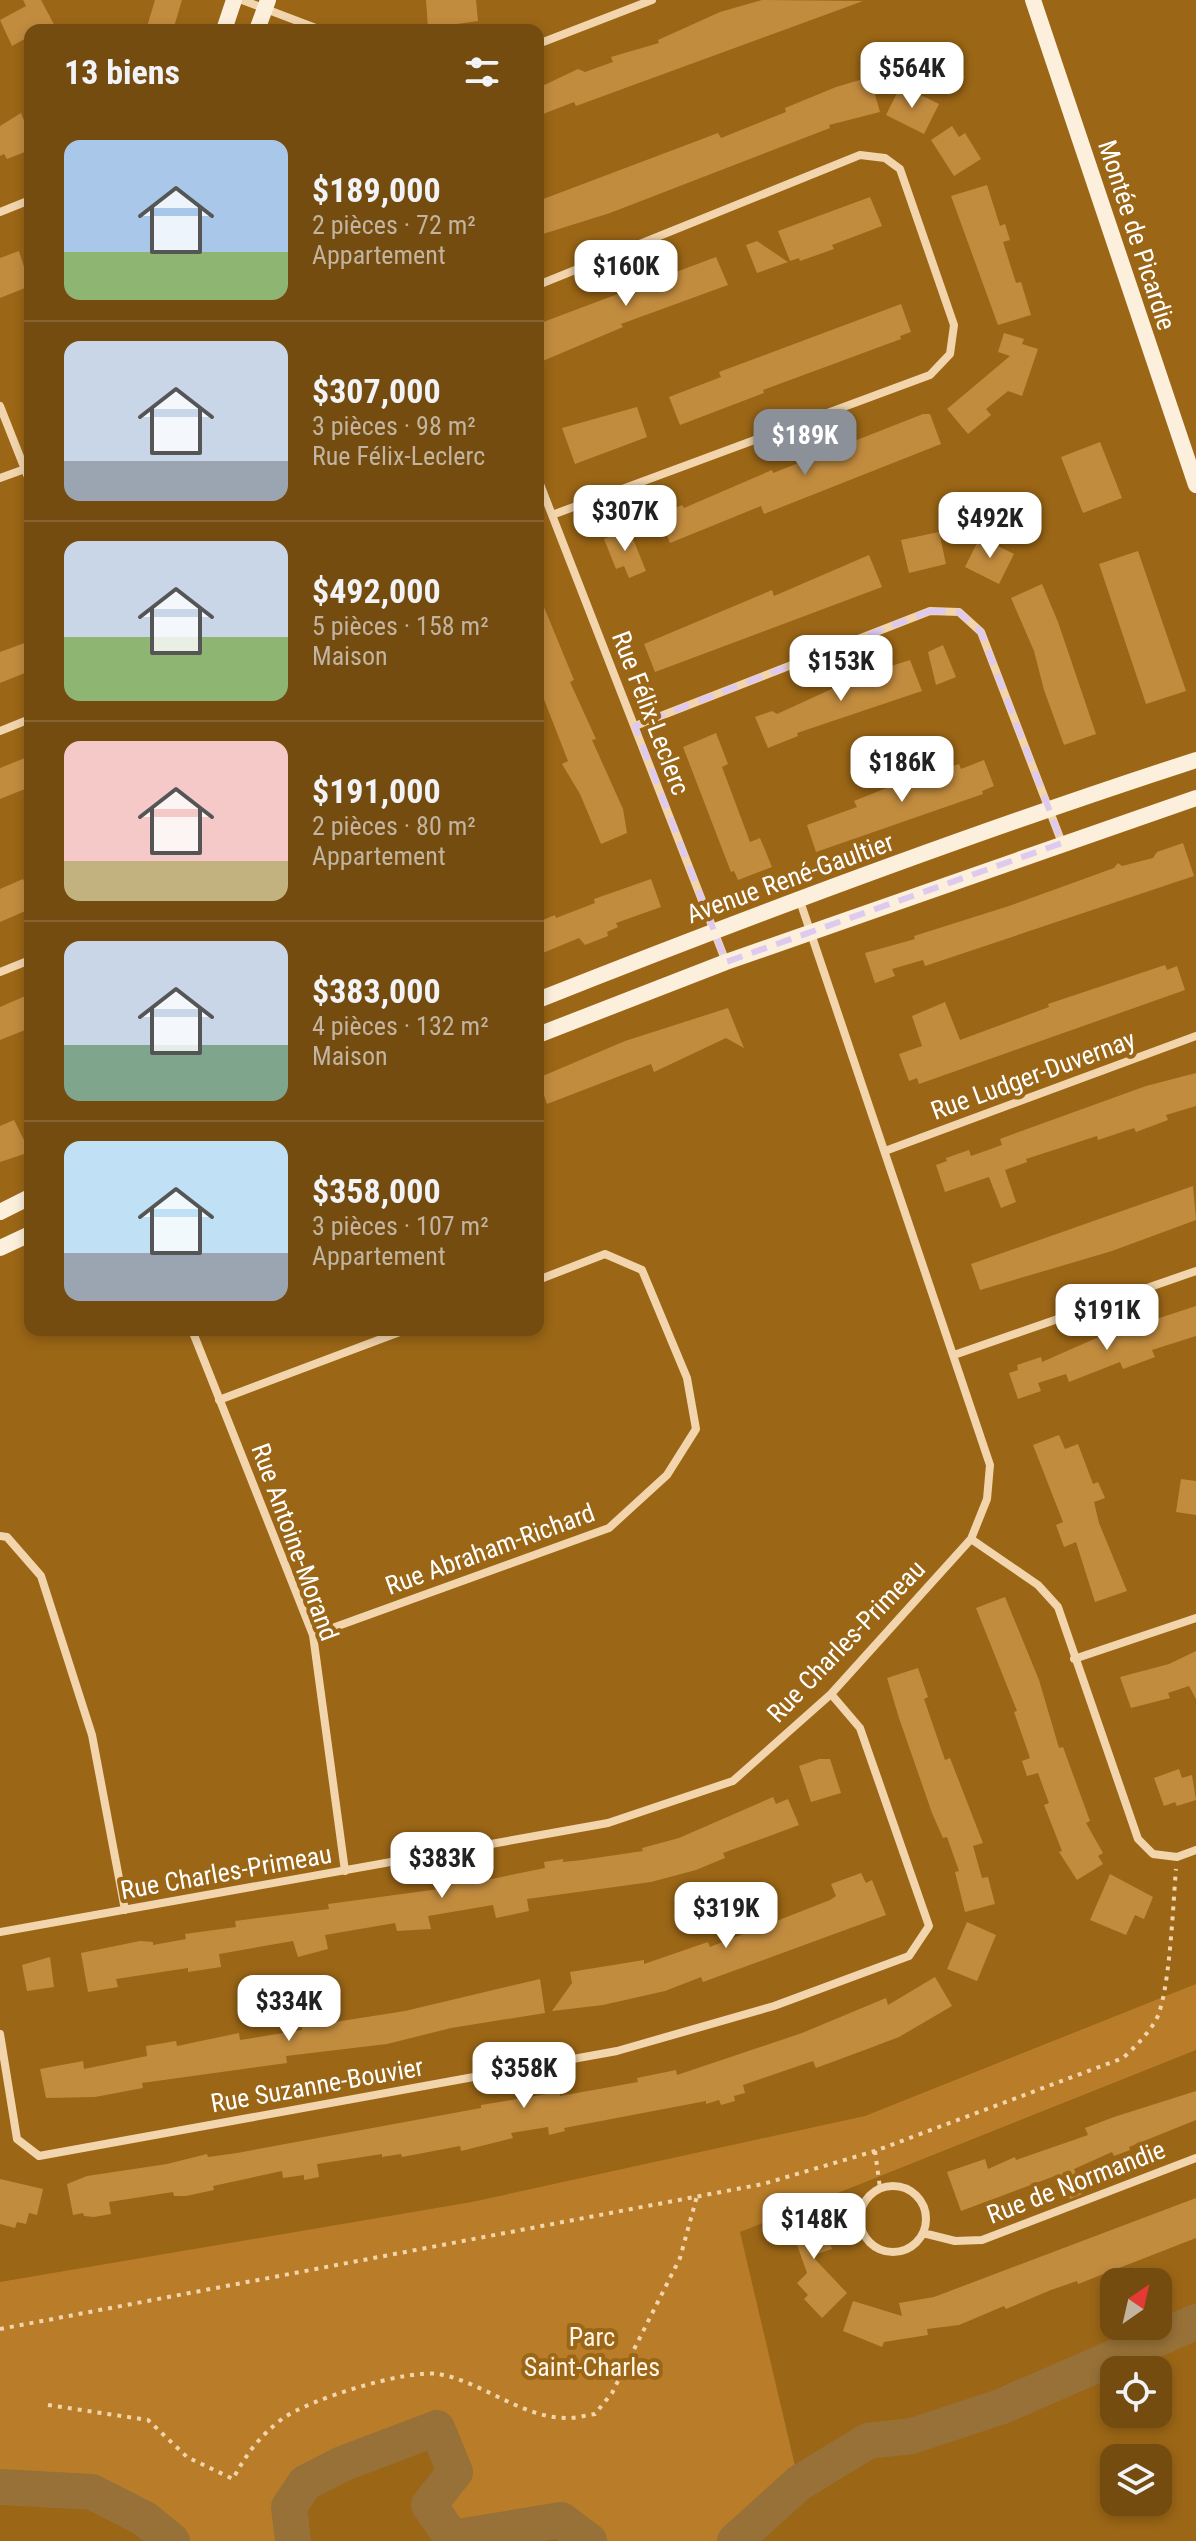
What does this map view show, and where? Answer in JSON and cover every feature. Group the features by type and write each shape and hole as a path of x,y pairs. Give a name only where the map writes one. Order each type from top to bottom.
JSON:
{"street":[{"path":"226,24 234,0"},
{"path":"242,0 267,4 309,24"},
{"path":"544,42 652,0"},
{"name":"Montée de Picardie","path":"1033,0 1196,485"},
{"path":"259,24 267,4"},
{"path":"544,283 860,155 885,158 900,169 954,325 950,354 930,375 552,515"},
{"path":"0,212 24,202"},
{"path":"0,406 24,466"},
{"path":"0,478 24,469"},
{"name":"Rue Félix-Leclerc","path":"544,494 726,962"},
{"path":"635,726 930,611 959,612 981,632 1062,843"},
{"path":"0,731 24,721"},
{"name":"Avenue René-Gaultier","path":"544,998 714,930 1049,808 1196,760"},
{"path":"544,1033 726,962 1196,798"},
{"name":"Rue Charles-Primeau","path":"0,1932 608,1823 733,1781 831,1694 971,1539 987,1499 990,1465 800,901"},
{"path":"0,972 24,962"},
{"name":"Rue Ludger-Duvernay","path":"885,1151 1196,1036"},
{"path":"0,1212 24,1200"},
{"path":"0,1248 24,1237"},
{"name":"Rue Abraham-Richard","path":"313,1635 609,1528 667,1475 696,1429 687,1378 642,1270 605,1254 544,1278"},
{"path":"954,1355 1196,1271"},
{"name":"Rue Antoine-Morand","path":"194,1336 313,1635 345,1871"},
{"path":"219,1400 389,1336"},
{"path":"0,1536 7,1537 41,1576 92,1735 125,1910"},
{"path":"971,1539 1038,1585 1058,1607 1138,1839 1153,1854 1177,1857 1196,1850"},
{"path":"1074,1659 1196,1618"},
{"name":"Rue Suzanne-Bouvier","path":"0,2034 17,2139 39,2156 617,2051 774,2006 909,1956 929,1926 860,1728 831,1694"},
{"name":"Rue de Normandie","path":"923,2233 955,2241 982,2240 1196,2158"},
{"path":"903,2187 921,2200 926,2222 923,2233 909,2248 888,2252 869,2242 862,2233 860,2212 864,2202 880,2188 903,2187"}],"path":[{"path":"0,2329 763,2184 875,2151 1123,2058 1140,2043 1158,2017 1167,1965 1177,1857"},
{"path":"875,2151 880,2188"},
{"path":"48,2405 148,2420 187,2457 233,2479 248,2450 285,2417 390,2378 436,2374 472,2383 527,2409 564,2418 595,2414 612,2393 680,2258 697,2196"}],"highlighted area":[{"path":"930,611 959,612 981,632 1062,843 726,962 635,726"}],"green space":[{"name":"Parc Saint-Charles","path":"1196,1984 1196,2050 740,2232 799,2483 735,2541 589,2541 561,2520 452,2538 429,2505 454,2472 437,2428 342,2464 305,2483 289,2507 293,2541 172,2541 145,2519 92,2492 0,2487 0,2282 472,2202 865,2116"}],"building":[{"path":"23,0 41,0 54,24 24,24 24,39 12,46 0,20 26,6"},
{"path":"155,0 182,0 175,24 148,24"},
{"path":"426,0 476,0 478,21 428,24"},
{"path":"762,0 863,1 576,106 574,102 544,114 544,85 578,69 585,72 613,62 611,57 659,43 658,40 720,12"},
{"path":"870,77 880,112 829,125 830,128 610,213 544,234 544,199 718,133 721,138 786,112 785,108"},
{"path":"901,85 939,104 924,134 886,115"},
{"path":"21,113 24,120 24,152 7,159 4,154 0,156 0,126"},
{"path":"952,126 959,137 965,133 981,159 954,176 931,140"},
{"path":"987,185 1000,226 1005,224 1010,240 1003,242 1016,283 1021,282 1031,315 998,325 951,196"},
{"path":"870,197 882,226 832,245 834,249 800,261 799,258 790,261 778,231"},
{"path":"757,241 788,262 757,273 746,245"},
{"path":"19,251 24,267 24,288 0,298 0,258"},
{"path":"716,257 728,285 621,324 623,327 544,360 544,322"},
{"path":"901,304 911,332 900,336 901,339 763,390 764,393 680,425 669,397 721,377 719,372"},
{"path":"1004,333 1024,339 1022,344 1038,349 1022,396 1008,391 986,409 991,415 968,434 947,409 1010,356 998,352"},
{"path":"637,407 647,437 575,464 562,428"},
{"path":"923,414 930,414 941,444 764,514 761,506 670,543 659,515"},
{"path":"1100,442 1122,498 1083,513 1061,457"},
{"path":"629,529 646,571 629,578 624,566 616,569 604,539"},
{"path":"939,532 946,564 909,573 901,540"},
{"path":"980,537 1014,554 999,584 965,567"},
{"path":"1138,551 1186,691 1146,704 1099,564"},
{"path":"869,555 882,587 655,672 644,644 772,590 774,596"},
{"path":"1042,584 1096,734 1064,745 1034,651 1011,598"},
{"path":"544,607 574,680 570,682 596,739 592,740 623,809 627,833 601,844 580,794 562,764 568,761 544,699"},
{"path":"24,643 24,673 0,683 0,652"},
{"path":"943,645 956,677 936,685 928,652"},
{"path":"910,660 922,691 797,733 798,736 768,748 755,717 772,711 777,714 860,676"},
{"path":"716,733 728,764 722,767 750,842 760,838 772,867 738,880 734,871 731,872 683,747"},
{"path":"24,758 24,789 0,799 0,768"},
{"path":"984,760 994,786 982,791 983,794 816,852 807,825 857,807 854,801 909,779 959,764 961,769"},
{"path":"1183,843 1194,876 925,966 923,960 892,969 895,976 875,983 865,953 1009,906 1114,868 1118,863 1122,866 1153,858 1157,852"},
{"path":"23,879 24,881 24,912 0,922 0,889"},
{"path":"651,879 661,907 616,923 618,927 607,932 608,936 585,945 579,938 544,953 544,920 595,903 594,899"},
{"path":"1165,965 1167,970 1177,966 1185,990 919,1084 917,1078 909,1081 899,1054 922,1046 912,1016 945,1002 960,1040 1049,1007 1048,1004"},
{"path":"24,997 24,1030 0,1040 0,1007"},
{"path":"728,1008 744,1048 726,1038 654,1072 651,1064 547,1104 544,1075 625,1041"},
{"path":"1196,1073 1196,1106 1166,1115 1168,1120 1136,1132 1134,1128 1098,1140 1097,1136 1026,1159 1027,1162 1005,1170 1016,1202 1001,1208 989,1177 945,1192 936,1165 947,1161 946,1158 969,1150 971,1156 1002,1145 1000,1139 1027,1129 1146,1086"},
{"path":"14,1120 24,1140 24,1154 0,1162 0,1126"},
{"path":"1193,1186 1196,1220 1112,1251 980,1290 971,1264"},
{"path":"1196,1306 1196,1336 1152,1350 1155,1357 1123,1369 1120,1362 1069,1382 1066,1374 1038,1383 1041,1391 1018,1399 1009,1373 1018,1370 1017,1365 1041,1357 1042,1362 1128,1324 1129,1328"},
{"path":"1059,1435 1065,1449 1078,1444 1093,1484 1098,1482 1105,1498 1094,1502 1099,1523 1127,1591 1095,1602 1076,1542 1064,1547 1056,1525 1063,1522 1033,1445"},
{"path":"1181,1479 1196,1481 1196,1515 1176,1512"},
{"path":"1005,1597 1039,1680 1059,1748 1063,1747 1090,1821 1086,1823 1103,1853 1098,1856 1103,1864 1077,1880 1059,1852 1062,1851 1044,1805 1049,1803 1038,1773 1027,1776 1022,1761 1030,1758 1014,1712 1017,1711 976,1608"},
{"path":"1196,1651 1196,1699 1189,1686 1168,1693 1170,1698 1131,1708 1120,1677 1169,1664"},
{"path":"918,1668 928,1697 924,1699 945,1760 950,1758 983,1843 973,1846 982,1878 988,1877 995,1904 965,1912 955,1872 959,1871 947,1837 943,1838 932,1813 887,1678"},
{"path":"819,1759 830,1759 841,1793 811,1802 799,1766"},
{"path":"1179,1769 1182,1778 1192,1775 1196,1800 1164,1806 1154,1778"},
{"path":"773,1797 776,1804 788,1799 799,1825 723,1853 725,1858 696,1870 651,1882 527,1899 529,1911 496,1918 493,1905 428,1916 431,1929 397,1931 395,1923 325,1935 328,1949 298,1957 293,1941 219,1954 221,1967 188,1972 188,1968 116,1979 118,1987 88,1992 81,1953 140,1941 153,1942 153,1945 186,1939 185,1934 236,1927 235,1921 329,1909 328,1904 439,1889 438,1884 476,1878 477,1882 545,1868 544,1862 643,1851 642,1848 679,1838"},
{"path":"861,1873 866,1883 872,1880 886,1915 703,1982 701,1977 665,1991 603,2005 552,2011 572,1983 570,1972 644,1960 644,1964 708,1942 710,1947 830,1900 836,1896 831,1884"},
{"path":"1110,1874 1153,1897 1144,1919 1135,1915 1126,1935 1090,1920"},
{"path":"967,1922 996,1935 977,1981 947,1969"},
{"path":"50,1957 54,1987 27,1991 22,1965"},
{"path":"935,1977 952,2006 899,2037 862,2051 816,2068 813,2061 743,2085 745,2093 734,2096 735,2101 721,2105 719,2100 706,2104 706,2101 564,2128 565,2131 549,2135 548,2127 511,2133 513,2138 461,2151 460,2146 402,2157 401,2154 382,2157 382,2154 317,2164 319,2177 304,2180 304,2175 283,2178 282,2171 213,2186 214,2190 186,2196 174,2196 173,2192 109,2202 111,2214 94,2217 84,2216 83,2213 73,2215 67,2184 87,2176 167,2164 207,2154 208,2157 237,2153 481,2108 481,2105 559,2092 560,2096 638,2082 637,2078 676,2070 677,2075 802,2033 886,1998 888,2005"},
{"path":"540,1979 545,2013 451,2028 387,2044 286,2056 287,2063 142,2083 143,2088 95,2097 46,2098 40,2069 83,2061 84,2069 147,2056 146,2046 176,2041 177,2046 239,2033 240,2040 302,2030 300,2019 334,2015 335,2022 405,2011"},
{"path":"1196,2091 1196,2120 1129,2147 1130,2150 1114,2156 1112,2152 1074,2169 1082,2194 1070,2199 1060,2174 961,2211 947,2172 985,2159 988,2169 1015,2157 1016,2160 1088,2135 1085,2128"},
{"path":"0,2179 43,2189 37,2215 29,2213 26,2224 17,2222 15,2228 0,2224"},
{"path":"1196,2198 1196,2238 1119,2268 1100,2268 1100,2275 1078,2284 1077,2281 1051,2290 1006,2309 1004,2306 959,2325 927,2329 928,2335 884,2342 882,2347 843,2331 853,2301 902,2316 899,2303 934,2297"},
{"path":"818,2209 832,2249 812,2256 847,2293 822,2318 804,2299 808,2295 797,2283 807,2273 796,2242 791,2244 783,2221"}],"waterway":[{"path":"735,2541 799,2483 868,2441 912,2436 1000,2407 1196,2322"},
{"path":"293,2541 289,2507 305,2483 342,2464 437,2428 455,2472 429,2505 452,2538 561,2520 589,2541"},
{"path":"0,2487 92,2492 145,2519 172,2541"}]}
